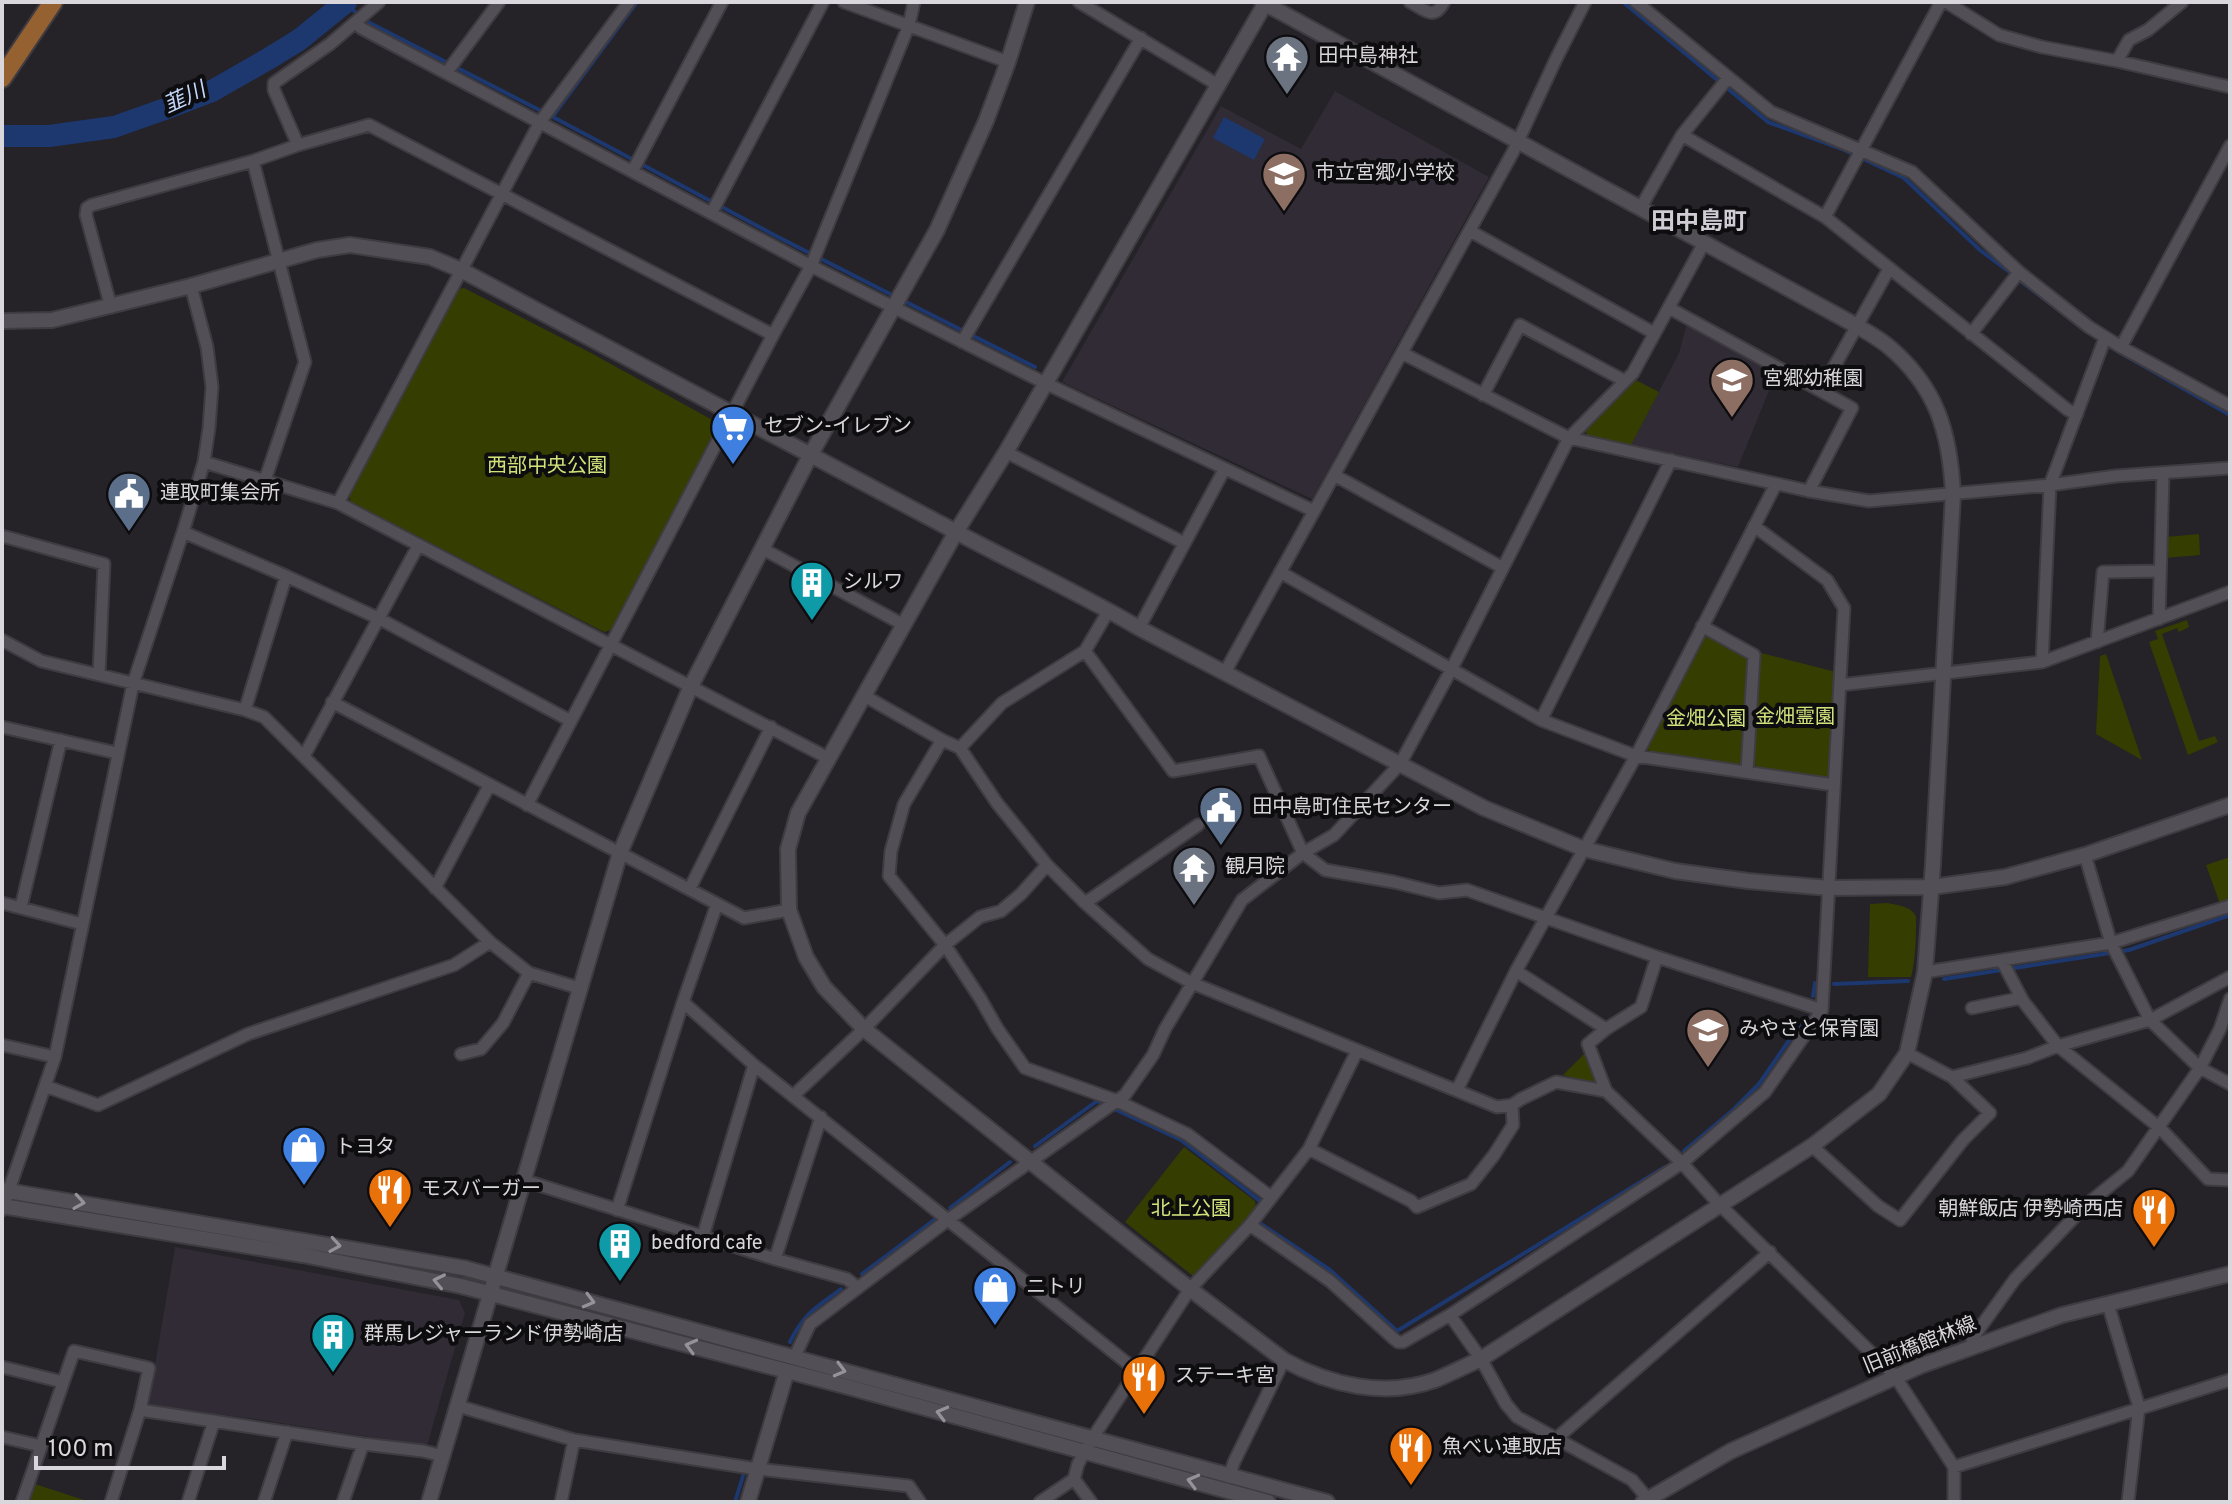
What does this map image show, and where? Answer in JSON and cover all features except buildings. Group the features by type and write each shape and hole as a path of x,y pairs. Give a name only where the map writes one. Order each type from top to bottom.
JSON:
{"main road":[{"path":"2,78 53,2"}],"street":[{"path":"298,145 274,90 274,83 356,23 379,2"},
{"path":"447,72 499,2"},
{"path":"338,503 540,122 629,2"},
{"path":"633,170 722,2"},
{"path":"712,212 823,2"},
{"path":"844,2 1008,62"},
{"path":"527,805 811,266 909,25 914,2"},
{"path":"429,1502 620,853 691,686 811,454 937,230 986,121 1027,2"},
{"path":"1079,2 1218,85"},
{"path":"1410,2 1434,13 1444,2"},
{"path":"1225,672 1518,142 1585,2"},
{"path":"1636,2 1771,112 1912,172 2019,272 2105,338 2230,406"},
{"path":"1825,217 1944,2 1999,35 2230,87"},
{"path":"2117,61 2129,40 2148,30 2182,2"},
{"path":"1264,3 1641,207 1888,346 1918,377 1941,415 1951,458 1953,494 1932,887 1925,972 1907,1053 1879,1094 1812,1146 1481,1359 1433,1380 1404,1387 1341,1383 1316,1376 1284,1360 1190,1289 864,1029 824,987 806,957 789,910 788,849 798,813 956,532 1006,452 1264,3"},
{"path":"356,23 811,266 1045,383 1314,511"},
{"path":"962,342 1141,38"},
{"path":"1641,207 1682,135 1728,78"},
{"path":"111,307 86,215 87,208 369,125 773,335"},
{"path":"1682,135 1825,217 2077,414"},
{"path":"2121,347 2230,146"},
{"path":"253,161 305,362 265,480"},
{"path":"1470,231 1654,333"},
{"path":"748,1502 791,1364 810,1324 949,1219 1125,1095 1153,1055 1165,1029 1242,900 1303,853 1334,835 1400,764 1569,438 1633,373 1704,243"},
{"path":"2,321 52,320 191,286 317,250 350,245 430,257 461,270 733,411 956,532 1484,808 1584,849 1675,871 1829,888 1932,887 2005,877 2085,855 2230,805"},
{"path":"1821,390 1889,269"},
{"path":"1971,334 2019,272"},
{"path":"191,286 207,347 212,387 204,462 133,684 55,1057 5,1190 2,1207 330,1260 490,1293 791,1364"},
{"path":"1669,308 1852,408 1809,491"},
{"path":"1483,395 1520,325 1625,381"},
{"path":"2042,662 2050,485 2105,338"},
{"path":"1402,353 1569,438 1809,491 1869,501 2116,476 2230,468"},
{"path":"1006,452 1184,543"},
{"path":"1541,720 1671,460"},
{"path":"204,462 338,503 828,758"},
{"path":"1139,628 1224,470"},
{"path":"2159,619 2163,474"},
{"path":"1334,475 1503,568"},
{"path":"1457,1090 1516,971 1636,756 1776,484"},
{"path":"1250,1225 1330,1281 1398,1342 1403,1342 1450,1315 1682,1163 1765,1092 1822,1010 1844,608 1827,580 1754,526"},
{"path":"183,532 378,618 571,721"},
{"path":"2,536 104,564 99,674"},
{"path":"304,756 418,546"},
{"path":"763,549 904,625"},
{"path":"2097,642 2103,572 2159,571"},
{"path":"1280,572 1541,720 1636,756 1834,785"},
{"path":"245,710 286,576"},
{"path":"1840,685 2042,662 2230,592"},
{"path":"960,748 1002,703 1085,651 1109,610"},
{"path":"1702,626 1754,655 1747,771"},
{"path":"2,640 41,661 264,717 490,942 529,973 579,988"},
{"path":"1085,651 1173,771 1259,756 1303,853 1325,870 1439,893 1467,890 1544,919 1822,1010"},
{"path":"863,695 960,748 997,803 1047,865 1148,959 1192,983 1497,1107 1512,1105 1556,1082 1606,1091"},
{"path":"332,702 744,918 789,910"},
{"path":"2,727 117,753"},
{"path":"690,888 771,727"},
{"path":"21,907 61,740"},
{"path":"942,740 904,804 891,851 889,876 945,945 1025,1068 1115,1100 1187,1134 1271,1197"},
{"path":"435,888 489,786"},
{"path":"1085,903 1198,825"},
{"path":"2085,855 2111,943 2150,1020 2200,1068 2230,1084"},
{"path":"793,1096 864,1029 945,945 980,917 1001,911 1047,865"},
{"path":"2,903 82,924"},
{"path":"617,1210 717,904"},
{"path":"1925,972 2111,943 2230,906"},
{"path":"45,1086 98,1105 248,1034 454,965 490,942"},
{"path":"1657,957 1641,1007 1588,1044 1606,1091 1895,1376 1954,1467 1954,1502"},
{"path":"2002,961 2021,998 2058,1046 2160,1128 2208,1179 2230,1180"},
{"path":"1516,971 1606,1029"},
{"path":"461,1054 481,1049 503,1023 529,973"},
{"path":"1952,1077 2027,1058 2150,1020 2230,977"},
{"path":"1972,1008 2021,998"},
{"path":"1974,1346 1972,1339 2015,1279 2086,1205 2128,1171 2160,1128 2200,1068 2220,1029 2230,999"},
{"path":"683,1002 754,1065 1137,1371"},
{"path":"2,1045 55,1057"},
{"path":"1040,1502 1074,1479 1088,1446 1190,1289 1250,1225 1309,1149 1357,1051"},
{"path":"1812,1146 1878,1206 1900,1220 1963,1140 1990,1113 1952,1077 1907,1053"},
{"path":"703,1236 754,1065"},
{"path":"1309,1149 1417,1207 1471,1184 1513,1125 1512,1105"},
{"path":"775,1259 821,1117"},
{"path":"523,1180 847,1279 858,1288"},
{"path":"5,1190 496,1275 791,1364 1088,1446 1268,1502"},
{"path":"1557,1438 1770,1252"},
{"name":"旧前橋館林線","path":"1645,1500 1731,1451 1895,1376 2062,1315 2230,1274"},
{"path":"2108,1304 2139,1407 2128,1502"},
{"path":"1450,1315 1517,1417 1632,1480 1645,1500"},
{"path":"22,1502 74,1351 149,1368 140,1410 111,1502"},
{"path":"1229,1477 1284,1360"},
{"path":"2,1367 63,1382"},
{"path":"1954,1467 2230,1380"},
{"path":"458,1406 574,1440 757,1469 909,1486 920,1502"},
{"path":"140,1410 443,1456"},
{"path":"188,1502 214,1421"},
{"path":"264,1502 287,1432"},
{"path":"2,1437 41,1446"},
{"path":"561,1502 574,1440"},
{"path":"343,1502 363,1444"},
{"path":"1088,1446 1327,1502"},
{"path":"1074,1479 1091,1502"}],"shaded area":[{"path":"1335,91 1489,177 1312,499 1062,382 1221,106 1301,149"},
{"path":"1687,323 1777,371 1738,467 1631,445 1679,353"},
{"path":"175,1247 459,1300 465,1313 427,1446 148,1406"}],"green space":[{"name":"西部中央公園","path":"464,288 591,353 716,422 719,427 611,630 604,632 351,502 349,496 459,289"},
{"path":"1632,378 1659,392 1631,445 1587,435 1584,427"},
{"path":"2199,534 2200,555 2165,558 2166,537"},
{"path":"2187,620 2189,627 2162,634 2199,741 2215,736 2218,742 2188,755 2149,642 2158,639 2155,631"},
{"name":"金畑公園","path":"1708,636 1750,660 1742,762 1738,765 1650,753 1647,747 1704,638"},
{"name":"金畑霊園","path":"1761,653 1836,672 1830,773 1827,779 1758,769 1754,763"},
{"path":"2106,654 2142,760 2096,734 2100,656"},
{"path":"2230,857 2230,901 2220,904 2206,865"},
{"path":"1887,903 1908,908 1916,917 1911,977 1868,977 1870,904"},
{"path":"1586,1052 1597,1084 1563,1075"},
{"name":"北上公園","path":"1184,1147 1255,1201 1256,1208 1193,1276 1125,1222"},
{"path":"35,1484 90,1502 28,1502"}],"water":[{"path":"1224,117 1265,139 1254,160 1213,138"}],"waterway":[{"name":"韮川","path":"2,136 49,136 114,127 212,91 299,40 346,2"},
{"path":"553,116 637,2"},
{"path":"1623,2 1768,122 1842,149 1904,178 1980,250 2008,271"},
{"path":"344,3 368,22 545,113"},
{"path":"553,117 894,296"},
{"path":"2019,280 2085,330"},
{"path":"902,300 1035,367"},
{"path":"2110,347 2230,415"},
{"path":"1944,979 2129,950 2230,915"},
{"path":"1834,984 1908,981"},
{"path":"1813,996 1815,983"},
{"path":"1684,1151 1759,1084 1805,1017"},
{"path":"1035,1146 1097,1101 1181,1140 1260,1201"},
{"path":"950,1208 1010,1162"},
{"path":"1261,1224 1330,1270 1397,1331 1665,1167"},
{"path":"862,1274 934,1220"},
{"path":"790,1342 806,1317 841,1289"},
{"path":"735,1502 743,1476"}],"place":[{"name":"田中島神社","path":"1287,96"},
{"name":"市立宮郷小学校","path":"1284,213"},
{"name":"宮郷幼稚園","path":"1732,419"},
{"name":"セブン-イレブン","path":"733,466"},
{"name":"連取町集会所","path":"129,533"},
{"name":"シルワ","path":"812,622"},
{"name":"田中島町住民センター","path":"1221,847"},
{"name":"観月院","path":"1194,907"},
{"name":"みやさと保育園","path":"1708,1069"},
{"name":"トヨタ","path":"304,1187"},
{"name":"モスバーガー","path":"390,1229"},
{"name":"朝鮮飯店 伊勢崎西店","path":"2154,1249"},
{"name":"bedford cafe","path":"620,1283"},
{"name":"ニトリ","path":"995,1327"},
{"name":"群馬レジャーランド伊勢崎店","path":"333,1374"},
{"name":"ステーキ宮","path":"1144,1416"},
{"name":"魚べい連取店","path":"1411,1487"}],"district":[{"name":"田中島町","path":"1699,223"}]}
